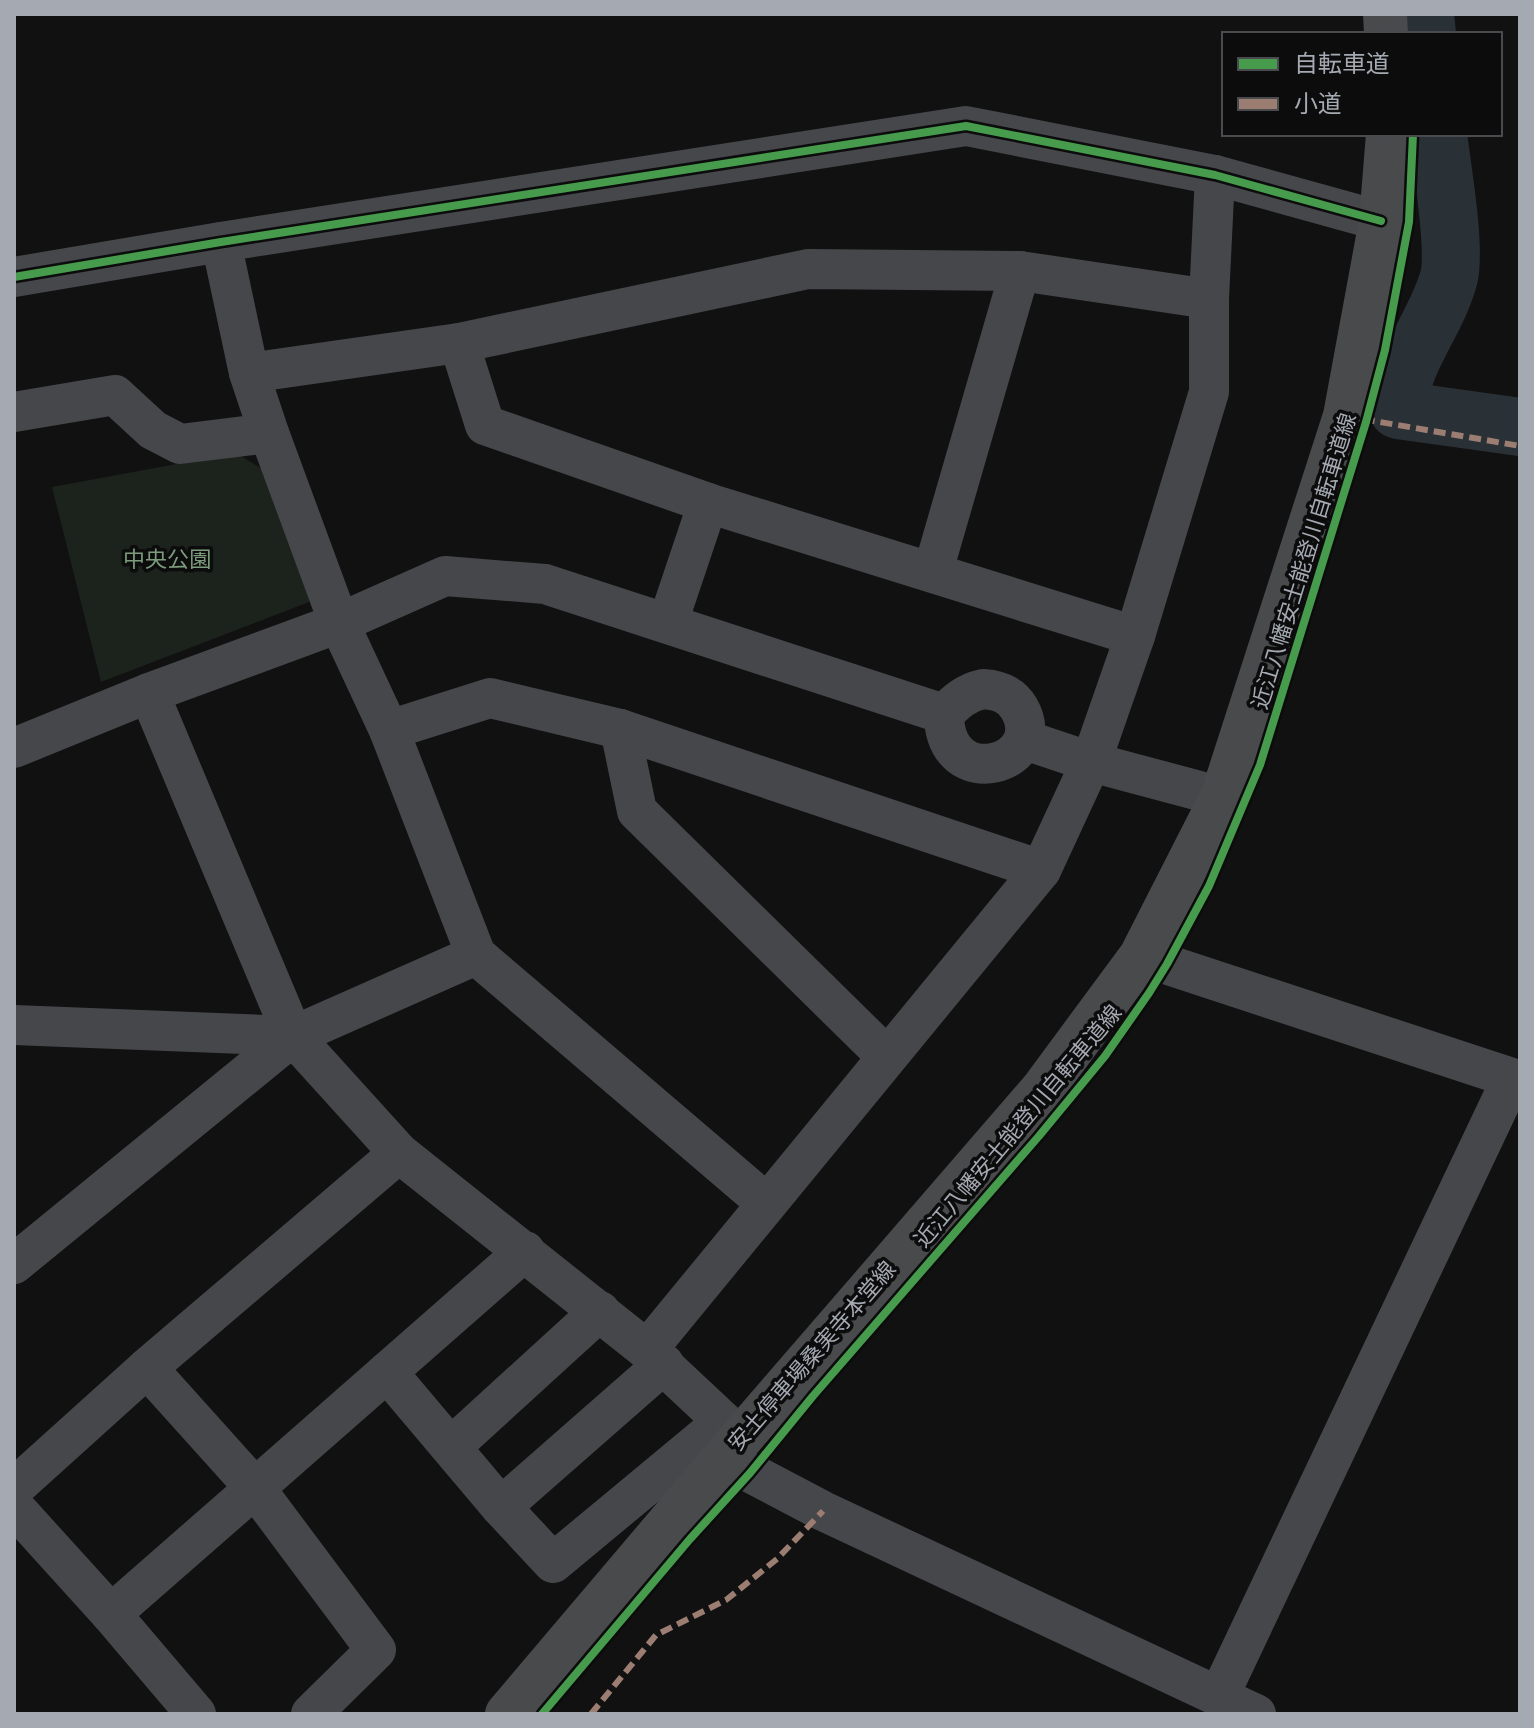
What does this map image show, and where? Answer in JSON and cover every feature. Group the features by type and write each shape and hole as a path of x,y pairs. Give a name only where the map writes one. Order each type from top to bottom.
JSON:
{"main road":[{"name":"安土停車場桑実寺本堂線","path":"507,1714 729,1440 1042,1090 1141,956 1222,797 1345,416 1381,221 1388,136"}],"street":[{"path":"14,277 966,126 1215,175 1381,221"},
{"path":"501,1507 655,1357 765,1202 1041,870 1091,762 1135,636 1209,392 1209,299 1215,175"},
{"path":"221,242 249,373 269,433 339,623 389,730 476,955 765,1202"},
{"path":"249,373 459,343 808,269 1020,271 1209,299"},
{"path":"933,571 1020,271"},
{"path":"459,343 485,425 708,503 1135,636"},
{"path":"14,412 115,395 153,430 180,444 269,433"},
{"path":"668,622 708,503"},
{"path":"14,748 149,693 339,623 445,576 545,584 944,714"},
{"path":"995,690 1006,694 1022,713 1025,740 1008,758 997,763 973,763 953,750 944,727 944,714 962,696 972,691 995,690"},
{"path":"149,693 293,1036 399,1153 655,1357 729,1440 823,1511 1256,1714"},
{"path":"389,730 490,698 620,729 1041,870"},
{"path":"620,729 637,811 886,1056"},
{"path":"1025,740 1091,762 1222,797"},
{"path":"14,1264 293,1036 476,955"},
{"path":"1141,956 1512,1078 1219,1696"},
{"path":"14,1025 293,1036"},
{"path":"14,1488 147,1368 399,1153"},
{"path":"111,1614 525,1251"},
{"path":"451,1447 600,1311"},
{"path":"147,1368 255,1488 376,1650 311,1714"},
{"path":"387,1372 501,1507 553,1563 729,1440"},
{"path":"14,1507 196,1714"}],"green space":[{"name":"中央公園","path":"236,453 264,470 313,594 309,602 101,682 52,487"}],"waterway":[{"path":"1425,14 1427,32"},
{"path":"1438,136 1450,228 1451,264 1443,294 1405,375 1398,410 1520,427"}],"marked path":[{"path":"1345,416 1520,446"},
{"path":"591,1714 656,1635 726,1600 777,1559 823,1511"}],"cycle path":[{"path":"14,277 966,126 1215,175 1381,221"},
{"name":"近江八幡安土能登川自転車道線","path":"542,1714 1039,1136 1105,1056 1167,964 1209,886 1260,765 1366,422 1385,350 1409,222 1413,136"}]}
